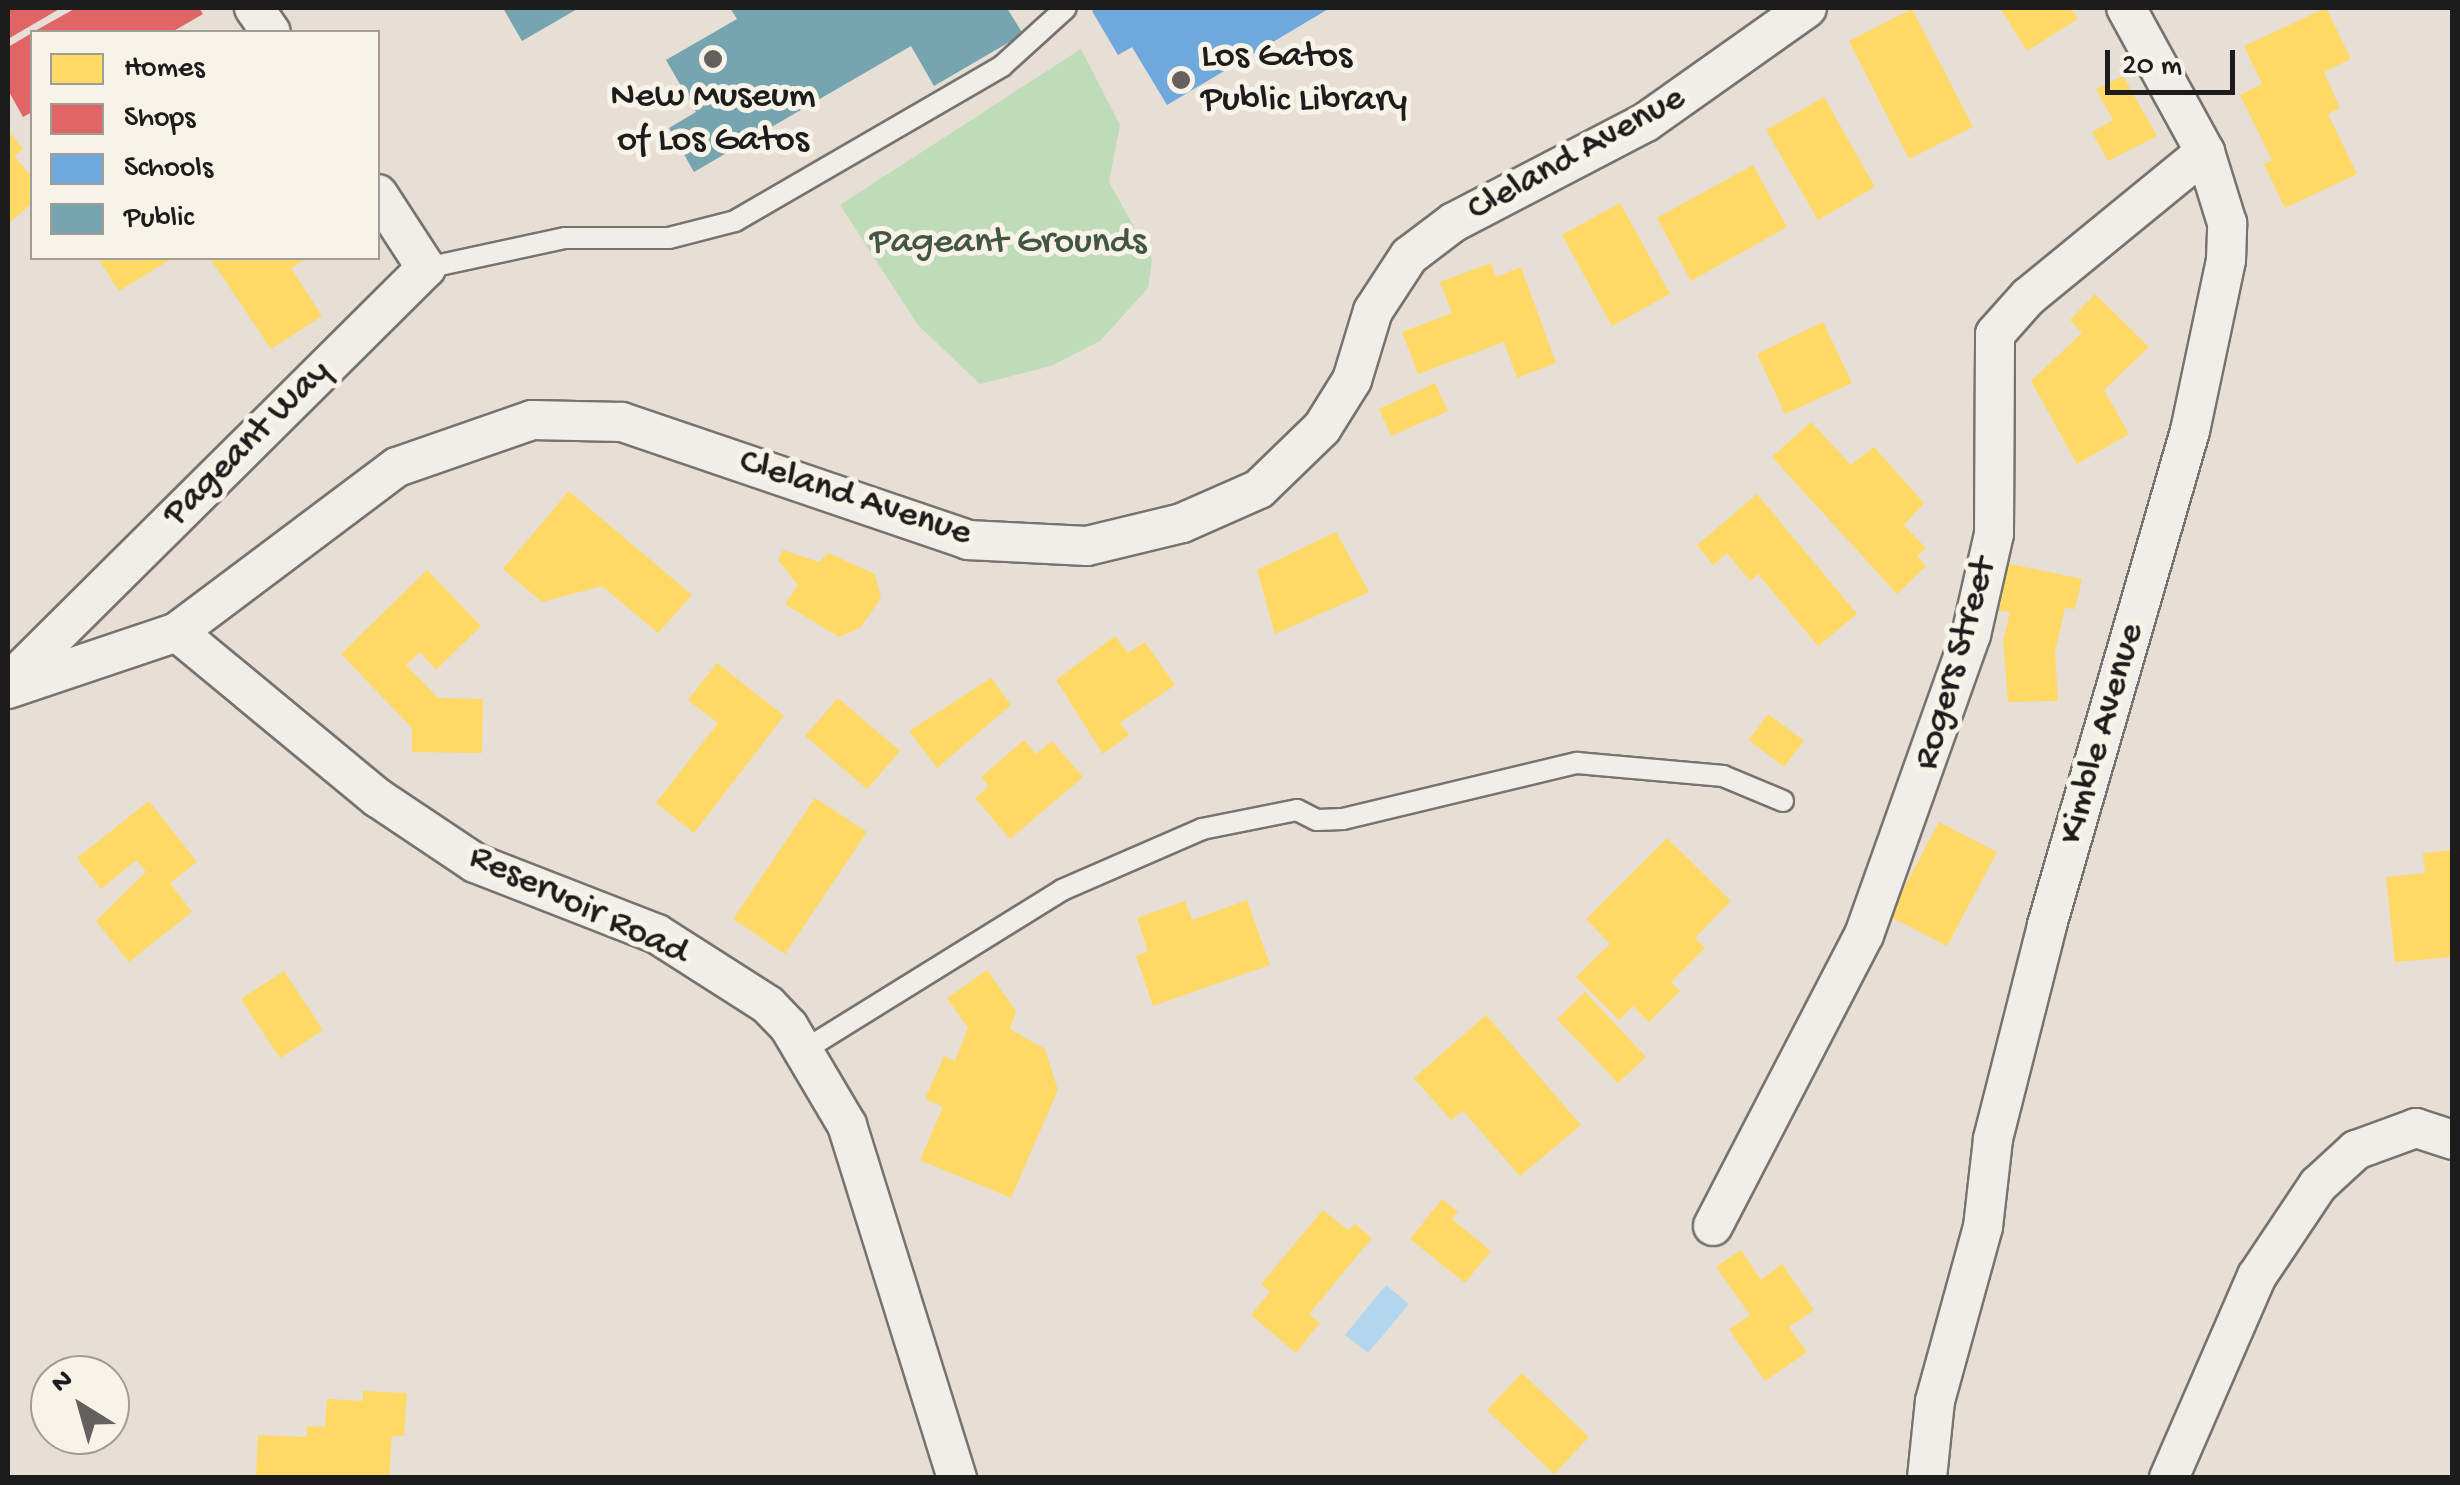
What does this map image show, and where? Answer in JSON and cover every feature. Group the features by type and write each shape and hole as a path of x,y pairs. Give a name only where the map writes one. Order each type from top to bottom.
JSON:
{"street":[{"path":"254,8 270,30"},
{"name":"Cleland Avenue","path":"8,686 177,632 397,467 532,420 622,422 968,540 1088,546 1182,523 1259,489 1322,428 1352,380 1373,311 1409,256 1454,222 1646,122 1807,8"},
{"name":"Kimble Avenue","path":"1927,1478 1936,1400 1983,1228 1993,1139 2221,298 2227,223 2205,152 2126,8"},
{"name":"Rogers Street","path":"1713,1226 1864,936 1972,636 1994,534 1996,334 2028,297 2205,152"},
{"path":"380,197 426,268"},
{"name":"Pageant Way","path":"8,686 426,268"},
{"name":"Reservoir Road","path":"177,632 378,798 476,863 657,934 768,1005 806,1049 847,1124 957,1478"},
{"path":"2169,1478 2257,1276 2318,1185 2356,1150 2416,1128 2452,1140"}],"lane":[{"path":"426,268 566,238 668,238 735,221 1002,66 1066,8"},
{"path":"806,1049 1062,890 1202,829 1297,810 1317,820 1342,819 1577,763 1723,776 1782,801"}],"green space":[{"name":"Pageant Grounds","path":"1081,49 1120,125 1109,182 1152,259 1148,288 1100,341 1051,366 980,384 918,325 840,205"}],"water":[{"path":"1386,1285 1409,1304 1368,1353 1345,1335"}],"building: Homes":[{"path":"2000,8 2071,8 2078,19 2027,51"},
{"path":"2326,8 2351,59 2324,72 2340,108 2328,114 2357,174 2285,208 2264,164 2272,160 2240,95 2262,84 2244,46"},
{"path":"1912,9 1973,127 1909,159 1849,41"},
{"path":"2123,76 2157,136 2108,161 2092,132 2113,120 2096,89"},
{"path":"1824,97 1875,187 1818,220 1766,130"},
{"path":"8,130 23,149 14,156 30,175 30,205 8,224"},
{"path":"1753,165 1787,227 1691,281 1657,218"},
{"path":"1620,203 1670,294 1612,326 1562,235"},
{"path":"99,260 170,260 119,291"},
{"path":"211,260 304,260 291,268 322,316 271,349"},
{"path":"1491,263 1496,277 1521,267 1556,363 1517,378 1504,342 1418,374 1402,332 1452,313 1440,282"},
{"path":"2095,294 2149,347 2104,390 2129,434 2077,464 2031,381 2082,333 2070,320"},
{"path":"1823,322 1852,383 1785,414 1757,354"},
{"path":"1435,383 1448,411 1391,436 1379,409"},
{"path":"1811,422 1851,465 1874,447 1924,503 1904,525 1926,548 1917,556 1926,566 1897,594 1772,457"},
{"path":"569,491 692,595 658,633 602,586 542,602 503,569"},
{"path":"1757,494 1857,614 1818,646 1758,574 1750,581 1727,553 1713,565 1697,545"},
{"path":"1336,532 1369,592 1275,634 1257,570"},
{"path":"783,550 819,562 828,553 875,574 881,598 860,628 839,637 785,604 798,585 778,560"},
{"path":"2005,563 2082,579 2075,609 2065,608 2055,652 2058,701 2008,702 2003,641 2010,612 1993,610"},
{"path":"427,570 481,626 436,670 420,652 406,665 438,698 483,699 482,753 412,752 412,728 341,654"},
{"path":"1115,636 1128,653 1145,642 1175,685 1120,723 1129,735 1103,754 1056,680"},
{"path":"717,663 784,716 694,833 656,803 718,723 688,700"},
{"path":"991,678 1011,705 937,768 909,731"},
{"path":"838,698 900,751 867,789 805,736"},
{"path":"1768,714 1804,741 1784,767 1749,740"},
{"path":"1024,740 1036,754 1052,741 1083,777 1010,839 975,798 989,786 981,777"},
{"path":"815,798 867,832 785,954 733,919"},
{"path":"149,801 197,862 170,883 192,912 129,962 96,921 146,872 136,860 101,889 77,858"},
{"path":"1939,822 1997,852 1947,946 1889,916"},
{"path":"1667,838 1731,901 1695,938 1705,948 1671,982 1680,991 1649,1022 1633,1006 1619,1020 1576,977 1610,944 1586,919"},
{"path":"2452,850 2452,957 2395,962 2386,877 2425,873 2423,853"},
{"path":"1247,900 1270,965 1153,1006 1136,956 1148,951 1137,918 1185,901 1192,920"},
{"path":"987,970 1016,1011 1010,1029 1045,1049 1058,1090 1011,1198 920,1160 943,1107 925,1099 944,1056 955,1061 968,1028 947,998"},
{"path":"284,971 323,1030 280,1058 241,999"},
{"path":"1585,992 1646,1057 1618,1083 1557,1019"},
{"path":"1486,1015 1581,1125 1520,1176 1463,1111 1451,1120 1414,1078"},
{"path":"1442,1199 1458,1212 1452,1219 1491,1251 1465,1283 1410,1239"},
{"path":"1323,1210 1348,1230 1355,1224 1372,1238 1309,1314 1320,1323 1296,1353 1251,1315 1270,1292 1261,1284"},
{"path":"1741,1250 1761,1280 1782,1264 1814,1310 1789,1327 1807,1352 1765,1381 1729,1329 1750,1315 1716,1267"},
{"path":"1522,1373 1589,1437 1554,1474 1487,1410"},
{"path":"363,1391 407,1393 404,1436 392,1436 389,1478 256,1476 258,1435 307,1437 307,1426 325,1427 327,1399 363,1401"}],"building: Shops":[{"path":"8,8 61,8 8,39"},
{"path":"76,8 199,8 203,14 175,30 37,30"},
{"path":"30,34 30,113 23,117 8,90 8,47"}],"building: Schools":[{"name":"Los Gatos Public Library","path":"1330,8 1167,105 1132,47 1118,55 1092,11"}],"building: Public":[{"path":"503,8 579,8 522,41"},
{"path":"730,8 1007,8 1023,34 934,86 911,46 694,172 669,128 696,112 666,60 737,19"}],"place":[{"name":"New Museum of Los Gatos","path":"713,59"},
{"name":"Los Gatos Public Library","path":"1181,80"}]}
